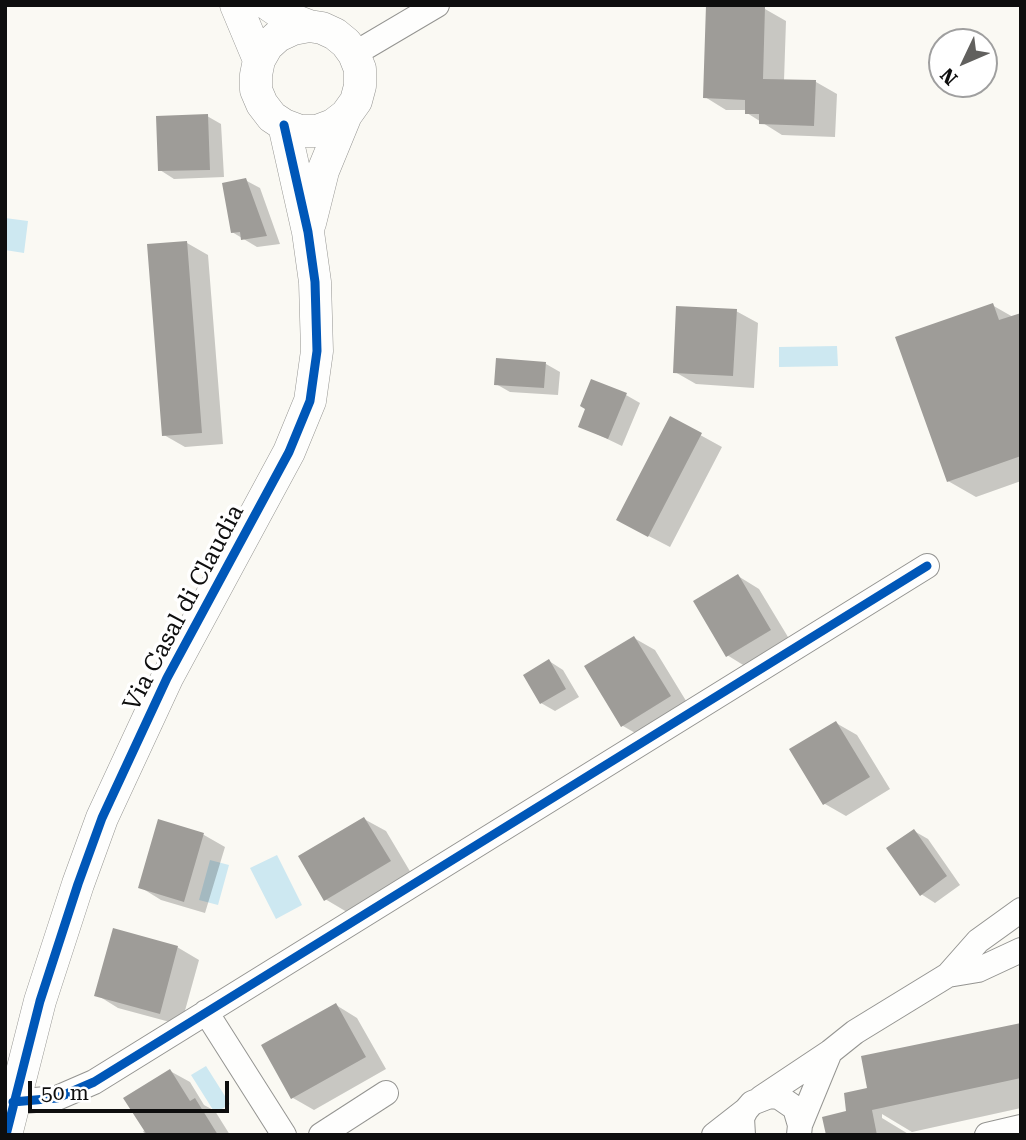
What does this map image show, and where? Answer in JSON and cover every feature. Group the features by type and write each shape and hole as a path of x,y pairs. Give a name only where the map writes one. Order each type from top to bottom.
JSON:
{"street":[{"path":"236,5 259,60"},
{"path":"269,5 288,18 335,34 354,54 437,5"},
{"path":"309,26 278,36 267,46 259,60 256,90 272,117 300,131 317,131 333,125 346,115"},
{"name":"Via Casal di Claudia","path":"309,232 323,171 346,115 356,101 360,86 360,69 354,54"},
{"name":"Via Casal di Claudia","path":"6,1135 40,1001 102,818 127,759 167,678 289,452 304,417 314,382 318,332 309,232 284,125"},
{"path":"13,1101 57,1098 77,1090 927,566"},
{"path":"750,1114 855,1032 948,975 978,941 1021,910"},
{"path":"948,975 978,970 1021,950"},
{"path":"206,1012 284,1135"},
{"path":"799,1130 830,1052"},
{"path":"321,1135 386,1093"},
{"path":"714,1135 779,1097 795,1108 799,1130"},
{"name":"Via Casal di Claudia","path":"13,1101 15,1135"},
{"path":"988,1135 1021,1126"}],"water":[{"path":"5,218 28,221 24,253 5,250"},
{"path":"837,346 838,366 779,367 779,347"},
{"path":"277,855 302,905 276,919 250,868"},
{"path":"210,860 229,865 218,905 199,900"},
{"path":"206,1066 230,1104 215,1113 191,1075"}],"building":[{"path":"706,5 765,7 763,79 816,80 814,126 759,124 759,114 745,114 745,100 703,98"},
{"path":"208,114 210,170 158,171 156,116"},
{"path":"246,178 267,236 241,240 240,232 231,233 222,183"},
{"path":"187,241 202,433 162,436 147,244"},
{"path":"993,303 999,320 1021,313 1021,456 947,482 895,337"},
{"path":"676,306 737,309 733,376 673,373"},
{"path":"496,358 546,362 544,388 494,385"},
{"path":"591,379 627,393 608,439 578,427 585,409 580,406"},
{"path":"670,416 702,433 648,537 616,520"},
{"path":"738,574 771,630 726,657 693,601"},
{"path":"634,636 671,696 621,727 584,666"},
{"path":"549,659 566,689 540,704 523,675"},
{"path":"836,721 870,777 823,805 789,749"},
{"path":"364,817 391,861 324,901 298,856"},
{"path":"158,819 204,833 184,902 138,888"},
{"path":"914,829 947,876 920,896 886,848"},
{"path":"113,928 178,946 160,1014 94,996"},
{"path":"336,1003 366,1057 291,1099 261,1045"},
{"path":"1021,1023 1021,1078 872,1110 877,1135 826,1135 822,1117 846,1111 844,1093 867,1088 861,1056"},
{"path":"170,1069 190,1101 195,1098 218,1135 147,1135 123,1098"}],"cycle path":[{"path":"6,1135 40,1001 102,818 167,678 289,452 310,401 317,351 315,282 308,232 284,125"},
{"path":"13,1102 57,1098 94,1082 927,566"}]}
